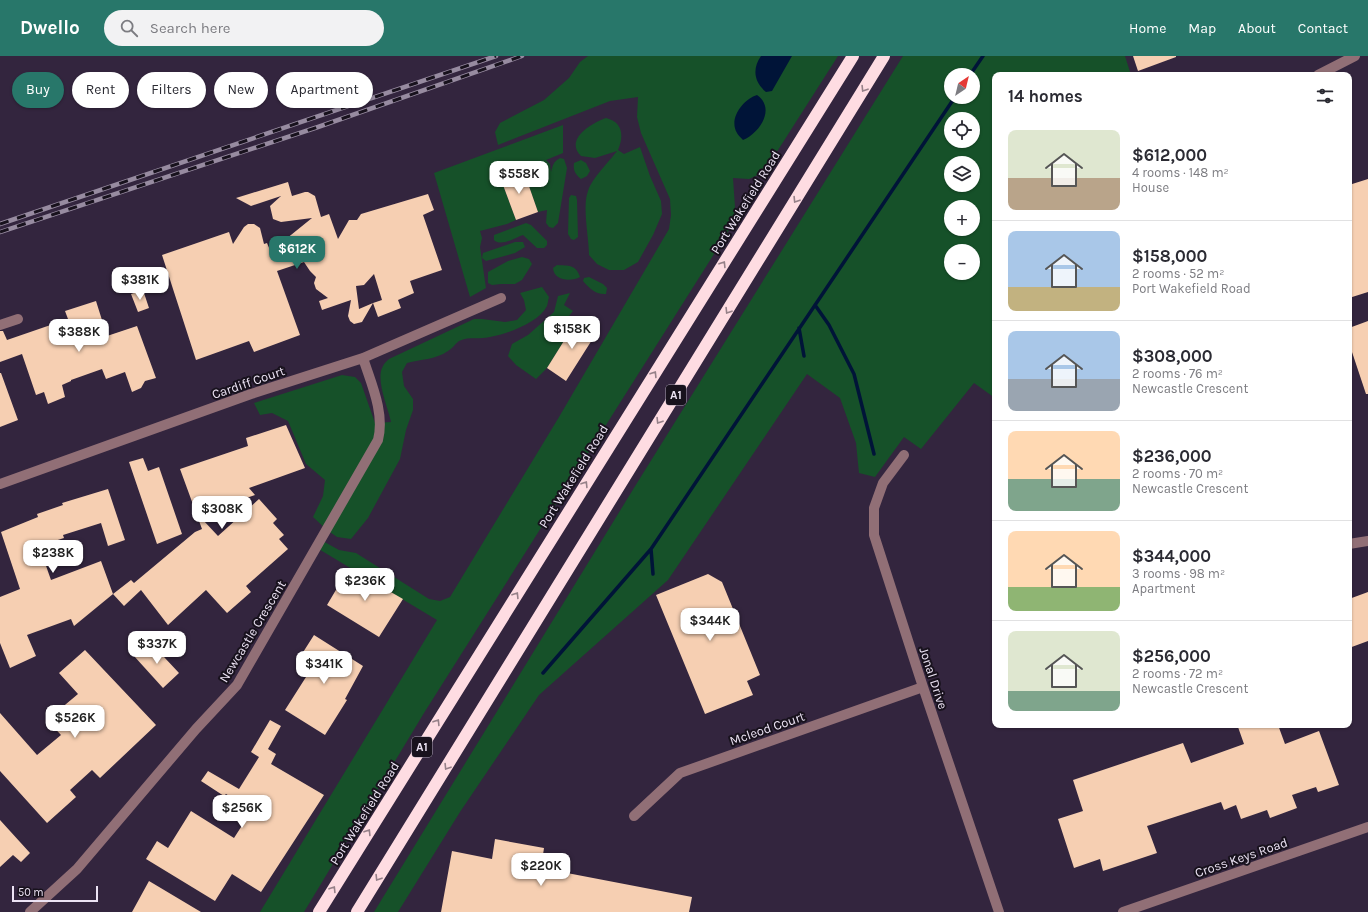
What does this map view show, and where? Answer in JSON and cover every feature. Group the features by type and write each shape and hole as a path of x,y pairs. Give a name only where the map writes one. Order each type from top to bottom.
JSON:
{"highway":[{"name":"Port Wakefield Road","path":"319,912 853,56"},
{"name":"A1","path":"357,912 884,56"}],"street":[{"path":"1324,72 1355,56"},
{"name":"Cardiff Court","path":"0,484 251,394 363,358 501,298"},
{"path":"0,325 18,319"},
{"name":"Newcastle Crescent","path":"30,912 77,869 196,729 237,685 378,440 381,431 381,423 363,358"},
{"name":"Jonal Drive","path":"904,456 883,483 874,508 874,535 923,687 999,912"},
{"path":"1352,544 1368,541"},
{"name":"Mcleod Court","path":"634,816 680,773 923,687"},
{"name":"Cross Keys Road","path":"1123,912 1368,827"}],"green space":[{"path":"588,56 838,56 764,172 749,179 733,178 735,207 733,224 424,713 304,912 260,912 437,620 317,548 321,540 339,550 356,553 429,599 440,601 450,597 559,417 669,229 671,215 670,199 641,133 637,117 638,97 610,101 498,145 495,132 500,123 544,100 569,78 580,62"},
{"path":"903,56 1125,56 1130,72 992,72 992,396 974,383 921,449 904,437 875,477 859,473 856,443 840,398 807,374 668,580 539,695 460,812 398,912 374,912 637,483"},
{"path":"606,118 616,123 621,130 621,140 618,150 624,154 640,147 661,201 662,214 653,235 638,262 624,270 609,270 597,264 589,255 586,197 590,186 617,151 595,158 581,156 577,150 576,144 582,132"},
{"path":"563,125 563,153 546,160 550,164 551,172 555,162 560,158 564,159 567,168 558,223 553,228 549,227 546,223 547,210 538,212 523,169 500,179 516,220 480,231 482,238 480,247 486,288 470,297 434,173"},
{"path":"581,160 586,163 590,171 587,176 581,179 574,170 574,163"},
{"path":"571,195 576,196 577,200 578,237 574,240 571,239 568,234 569,198"},
{"path":"526,223 531,225 547,241 547,245 544,248 537,248 523,235 500,243 494,240 494,235"},
{"path":"515,242 523,242 525,247 515,253 486,261 482,258 483,253"},
{"path":"522,257 529,259 532,264 522,280 515,284 492,285 488,283 488,272 508,261"},
{"path":"557,265 571,266 576,270 580,277 568,280 556,276 553,268"},
{"path":"589,277 603,284 607,288 606,294 596,292 583,281 584,278"},
{"path":"542,287 549,297 547,306 528,324 500,335 462,340 443,354 428,359 407,363 402,372 404,386 413,399 413,410 406,430 400,459 368,518 351,539 337,537 313,517 323,496 325,480 306,464 288,421 272,413 260,415 254,403 342,375 355,377 361,383 375,423 391,422 380,378 383,365 389,359 474,319 505,322 517,320 526,310 524,300 520,293"},
{"path":"570,293 564,305 573,311 569,316 577,320 547,368 536,379 516,365 508,356 512,344 528,335 554,312 558,296"}],"water":[{"path":"761,56 792,56 772,91 766,92 757,80 755,70"},
{"path":"757,95 763,100 765,107 764,120 755,132 743,140 737,134 734,121 743,105 752,97"}],"building":[{"path":"1133,56 1176,56 1176,57 1138,71"},
{"path":"523,169 538,212 516,220 500,179"},
{"path":"1368,179 1368,292 1352,297 1352,184"},
{"path":"288,182 292,196 308,192 315,196 321,217 329,214 338,239 349,220 357,220 361,214 428,194 434,210 423,215 442,270 410,281 414,293 398,300 401,308 378,317 373,303 362,322 354,324 350,321 348,316 351,300 322,310 319,301 328,298 316,289 314,283 316,277 304,262 277,271 300,335 254,352 249,341 196,360 162,255 229,232 233,244 244,227 248,224 254,224 260,228 264,244 267,243 272,255 286,250 287,251 290,249 286,239 312,218 281,222 273,219 270,206 281,196 251,206 236,198","holes":["374,274 382,300 359,309 356,286 364,285"]},
{"path":"143,290 149,308 138,312 131,294"},
{"path":"96,301 107,336 137,326 156,378 145,381 141,388 132,392 125,372 106,379 102,369 71,380 62,385 65,397 48,404 44,392 36,395 22,354 0,362 0,331 3,331 7,340 68,319 65,311"},
{"path":"577,320 597,332 566,381 547,368"},
{"path":"1368,321 1368,394 1366,394 1352,352 1352,327"},
{"path":"0,373 18,420 0,427"},
{"path":"286,425 305,468 249,488 255,495 215,509 217,515 203,520 218,536 259,499 277,519 273,523 284,535 279,539 288,549 246,586 251,592 227,613 206,590 168,625 141,590 124,606 113,594 131,580 134,583 195,532 202,529 180,469 248,446 246,438"},
{"path":"143,458 148,471 159,467 182,534 157,544 129,462"},
{"path":"108,489 125,540 108,546 101,523 63,535 64,538 39,546 51,580 101,561 113,594 74,626 71,619 27,635 36,656 10,668 0,643 0,597 20,589 1,532 38,517 37,514 63,505 62,503"},
{"path":"349,568 403,599 379,637 327,605"},
{"path":"708,574 722,582 760,675 747,681 753,695 705,714 656,595"},
{"path":"1368,592 1368,641 1352,647 1352,598"},
{"path":"314,635 363,666 345,699 347,700 325,735 285,710 313,666 300,657"},
{"path":"150,642 179,673 163,688 134,656"},
{"path":"85,650 156,725 100,778 92,770 70,790 76,797 47,823 0,771 0,713 37,755 61,735 47,720 78,694 59,673"},
{"path":"270,720 281,726 268,749 276,754 271,764 324,795 261,892 232,874 215,901 146,859 157,841 168,848 191,811 234,838 252,810 226,794 224,796 201,781 208,771 239,789 259,757 251,752"},
{"path":"1238,728 1279,728 1285,744 1319,731 1339,785 1318,792 1316,787 1292,795 1297,808 1270,818 1267,810 1241,819 1236,805 1224,810 1221,802 1147,826 1157,853 1103,871 1100,859 1074,868 1058,819 1083,811 1073,780 1183,743 1191,763 1244,744"},
{"path":"0,820 30,853 21,862 13,855 0,867"},
{"path":"495,839 544,848 541,868 692,897 689,912 441,912 452,851 492,859"},
{"path":"149,881 201,912 132,912"}],"waterway":[{"path":"975,68 983,56"},
{"path":"543,673 651,549 950,104"},
{"path":"815,305 829,325 854,374 874,454"},
{"path":"799,328 804,356"},
{"path":"651,549 653,574"}],"railway":[{"path":"0,224 496,56"},
{"path":"0,232 318,127 522,56"}]}
